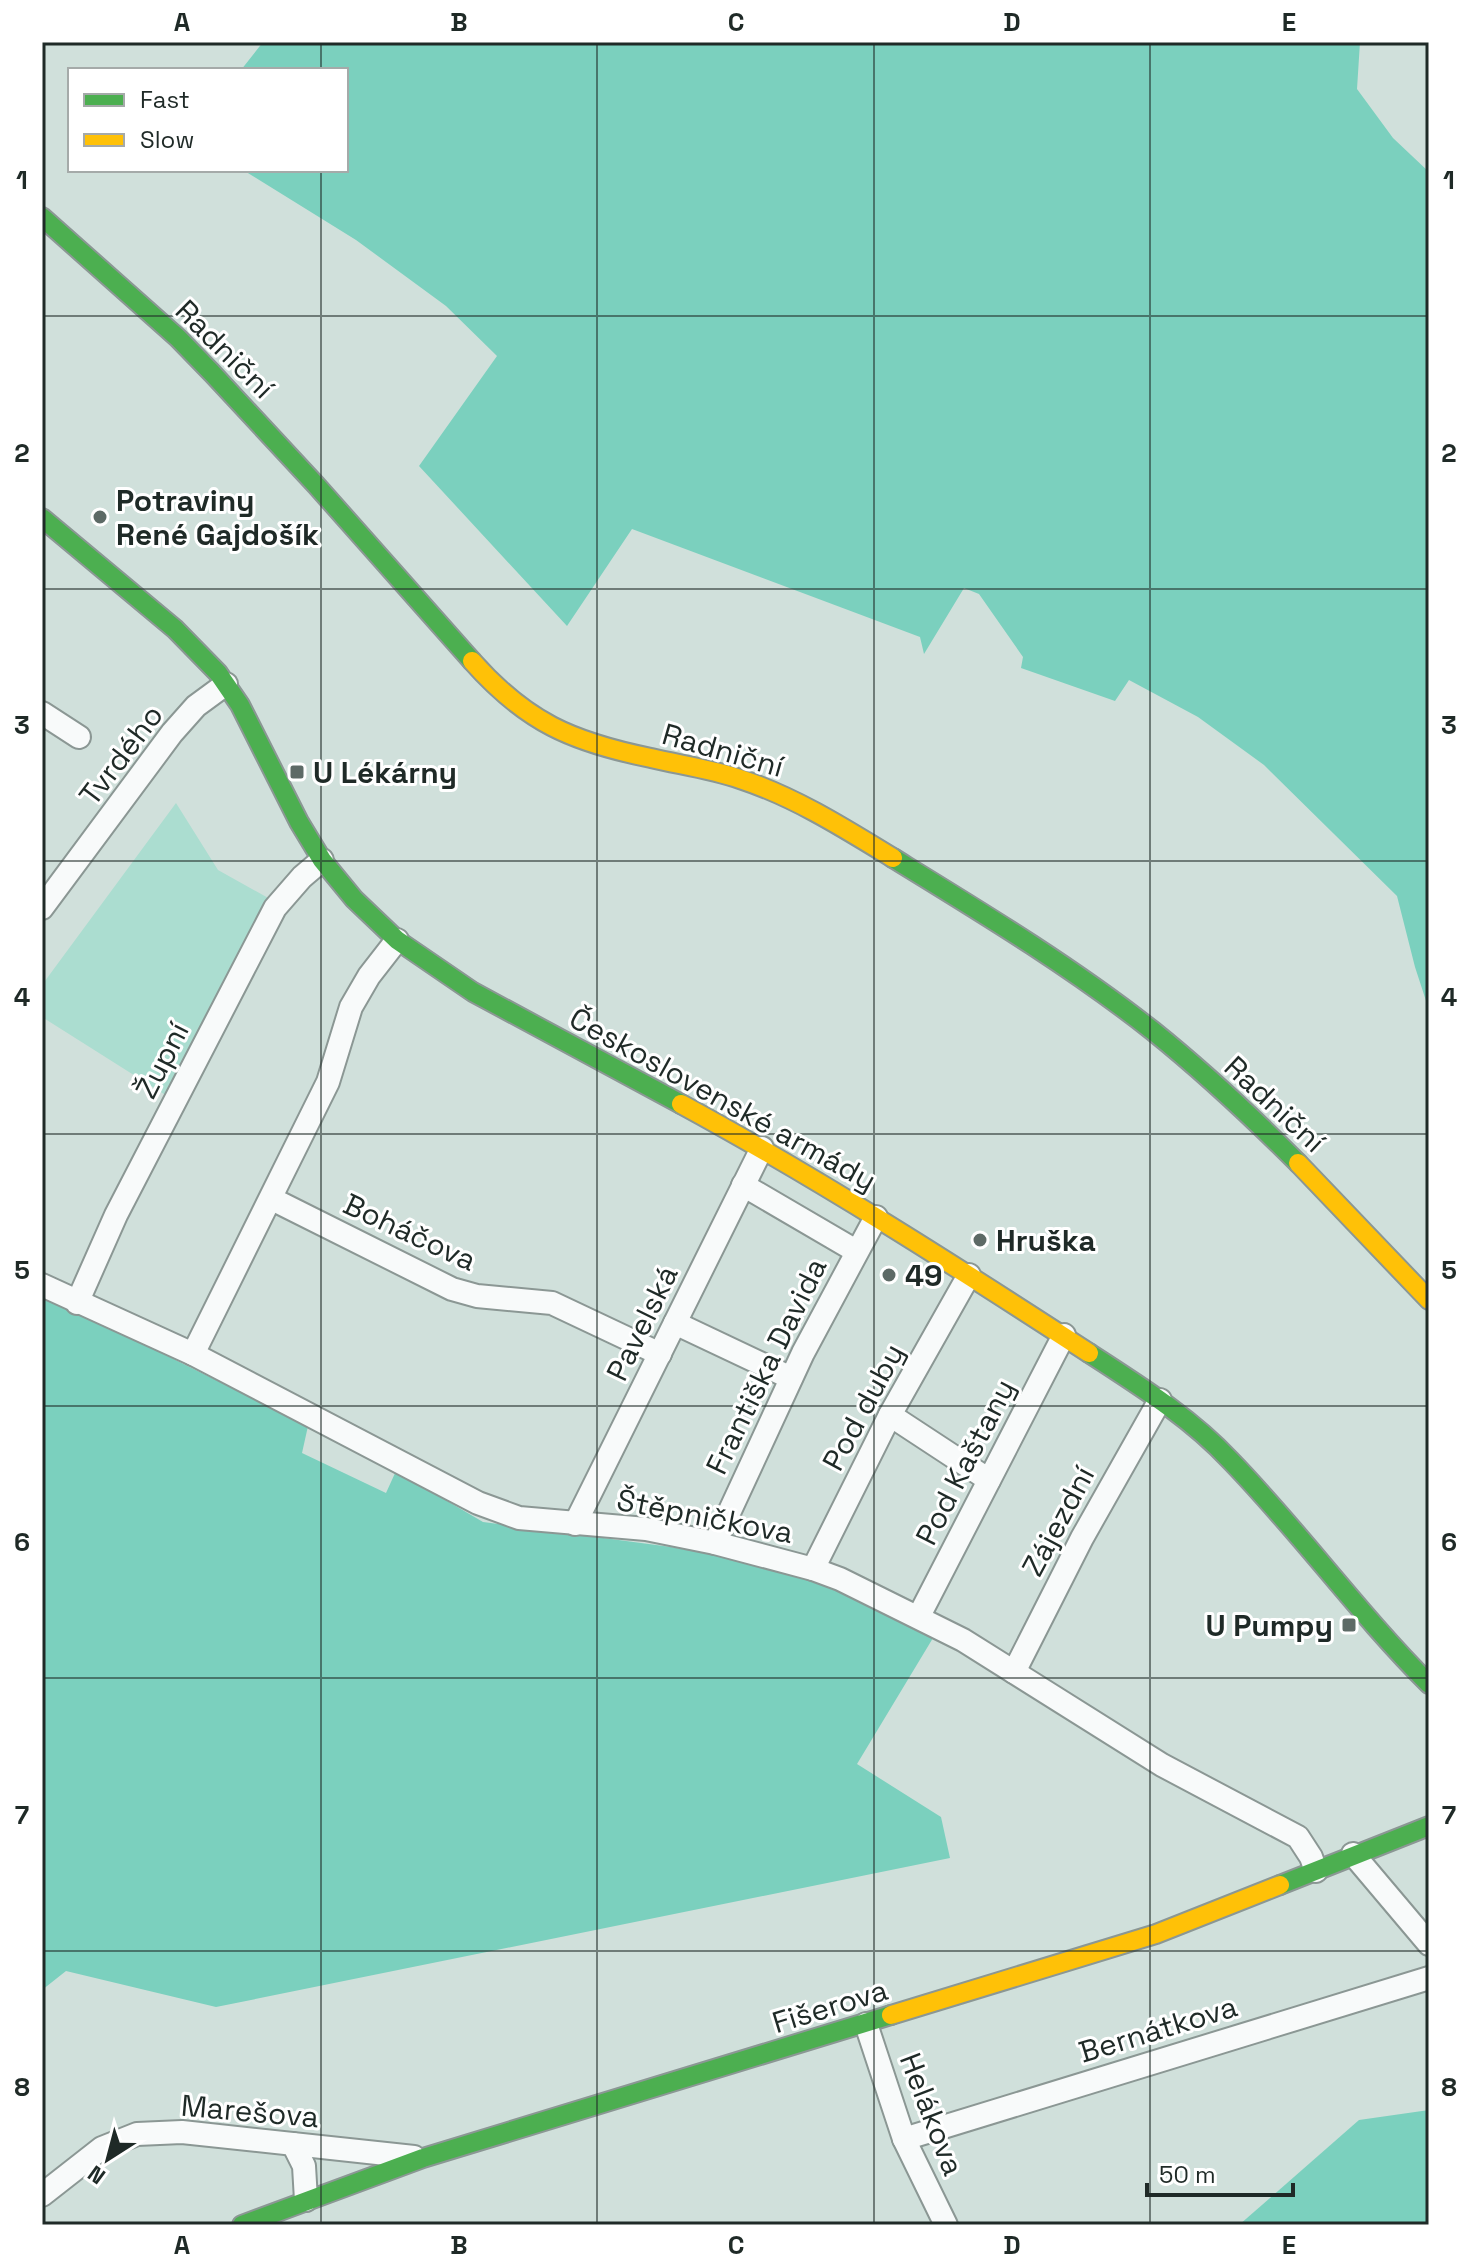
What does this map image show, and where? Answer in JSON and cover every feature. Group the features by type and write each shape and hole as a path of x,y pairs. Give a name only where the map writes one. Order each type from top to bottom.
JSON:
{"street":[{"name":"Radniční","path":"42,217 178,338 316,485 497,689 524,711 566,735 609,748 717,770 790,799 922,875 1022,940 1114,1002 1175,1049 1343,1206 1429,1300"},
{"name":"Československé armády","path":"42,518 201,653 240,705 299,822 322,860 354,899 397,940 473,992 762,1148 1064,1335 1160,1400 1208,1439 1248,1479 1364,1616 1429,1684"},
{"name":"Tvrdého","path":"42,908 172,733 196,706 226,684"},
{"path":"42,713 79,737"},
{"name":"Župní","path":"77,1303 116,1215 275,908 322,860"},
{"path":"193,1354 328,1082 351,1007 369,976 397,940"},
{"name":"Pavelská","path":"575,1524 762,1148"},
{"path":"743,1185 856,1251"},
{"name":"Boháčova","path":"272,1199 452,1289 477,1296 552,1303 660,1354"},
{"name":"Františka Davida","path":"715,1543 791,1378 876,1217"},
{"name":"Pod duby","path":"813,1569 890,1415 969,1275"},
{"name":"Štěpničkova","path":"44,1286 193,1354 478,1503 519,1518 646,1529 715,1543 813,1569 919,1616 963,1640 1162,1765 1298,1837 1316,1871"},
{"path":"675,1323 791,1378"},
{"name":"Pod Kaštany","path":"919,1616 1064,1335"},
{"name":"Zájezdní","path":"1014,1672 1082,1538 1160,1400"},
{"path":"890,1415 989,1480"},
{"name":"Fišerova","path":"242,2225 423,2158 1156,1934 1429,1826"},
{"path":"1353,1854 1429,1944"},
{"name":"Bernátkova","path":"904,2139 1429,1978"},
{"name":"Helákova","path":"866,2024 904,2139 946,2225"},
{"name":"Marešova","path":"42,2195 102,2148 137,2134 182,2132 423,2158"},
{"path":"293,2144 304,2166 306,2200"}],"green space":[{"path":"263,42 1360,42 1357,89 1393,138 1429,172 1429,1010 1397,896 1264,765 1198,717 1129,680 1115,701 1021,668 1023,657 979,594 964,588 924,654 920,637 632,529 567,626 419,466 497,356 446,306 356,240 246,172 348,172 348,68 243,68"},
{"path":"176,803 218,870 270,899 167,1096 42,1017 42,985"},
{"path":"42,1290 69,1307 308,1426 302,1453 386,1493 396,1471 483,1522 671,1547 796,1570 933,1638 857,1764 941,1817 950,1858 216,2007 66,1971 42,1990"},
{"path":"1429,2110 1429,2225 1239,2225 1359,2120"}],"traffic: fast":[{"path":"42,217 178,338 212,373 472,661"},
{"path":"42,518 175,629 218,673 240,705 299,822 322,860 354,899 397,940 473,992 681,1104"},
{"path":"893,858 1026,941 1122,1007 1209,1079 1298,1163"},
{"path":"1089,1353 1163,1402 1214,1444 1256,1487 1429,1684"},
{"path":"1280,1885 1429,1826"},
{"path":"242,2225 423,2158 891,2015"}],"traffic: slow":[{"path":"472,661 512,700 552,726 597,745 718,772 760,786 819,814 893,858"},
{"path":"681,1104 836,1193 1089,1353"},
{"path":"1298,1163 1429,1300"},
{"path":"891,2015 1156,1934 1280,1885"}],"place":[{"name":"Potraviny René Gajdošík","path":"100,517"},
{"name":"U Lékárny","path":"297,772"},
{"name":"Hruška","path":"980,1240"},
{"name":"49","path":"889,1275"},
{"name":"U Pumpy","path":"1349,1625"}]}
